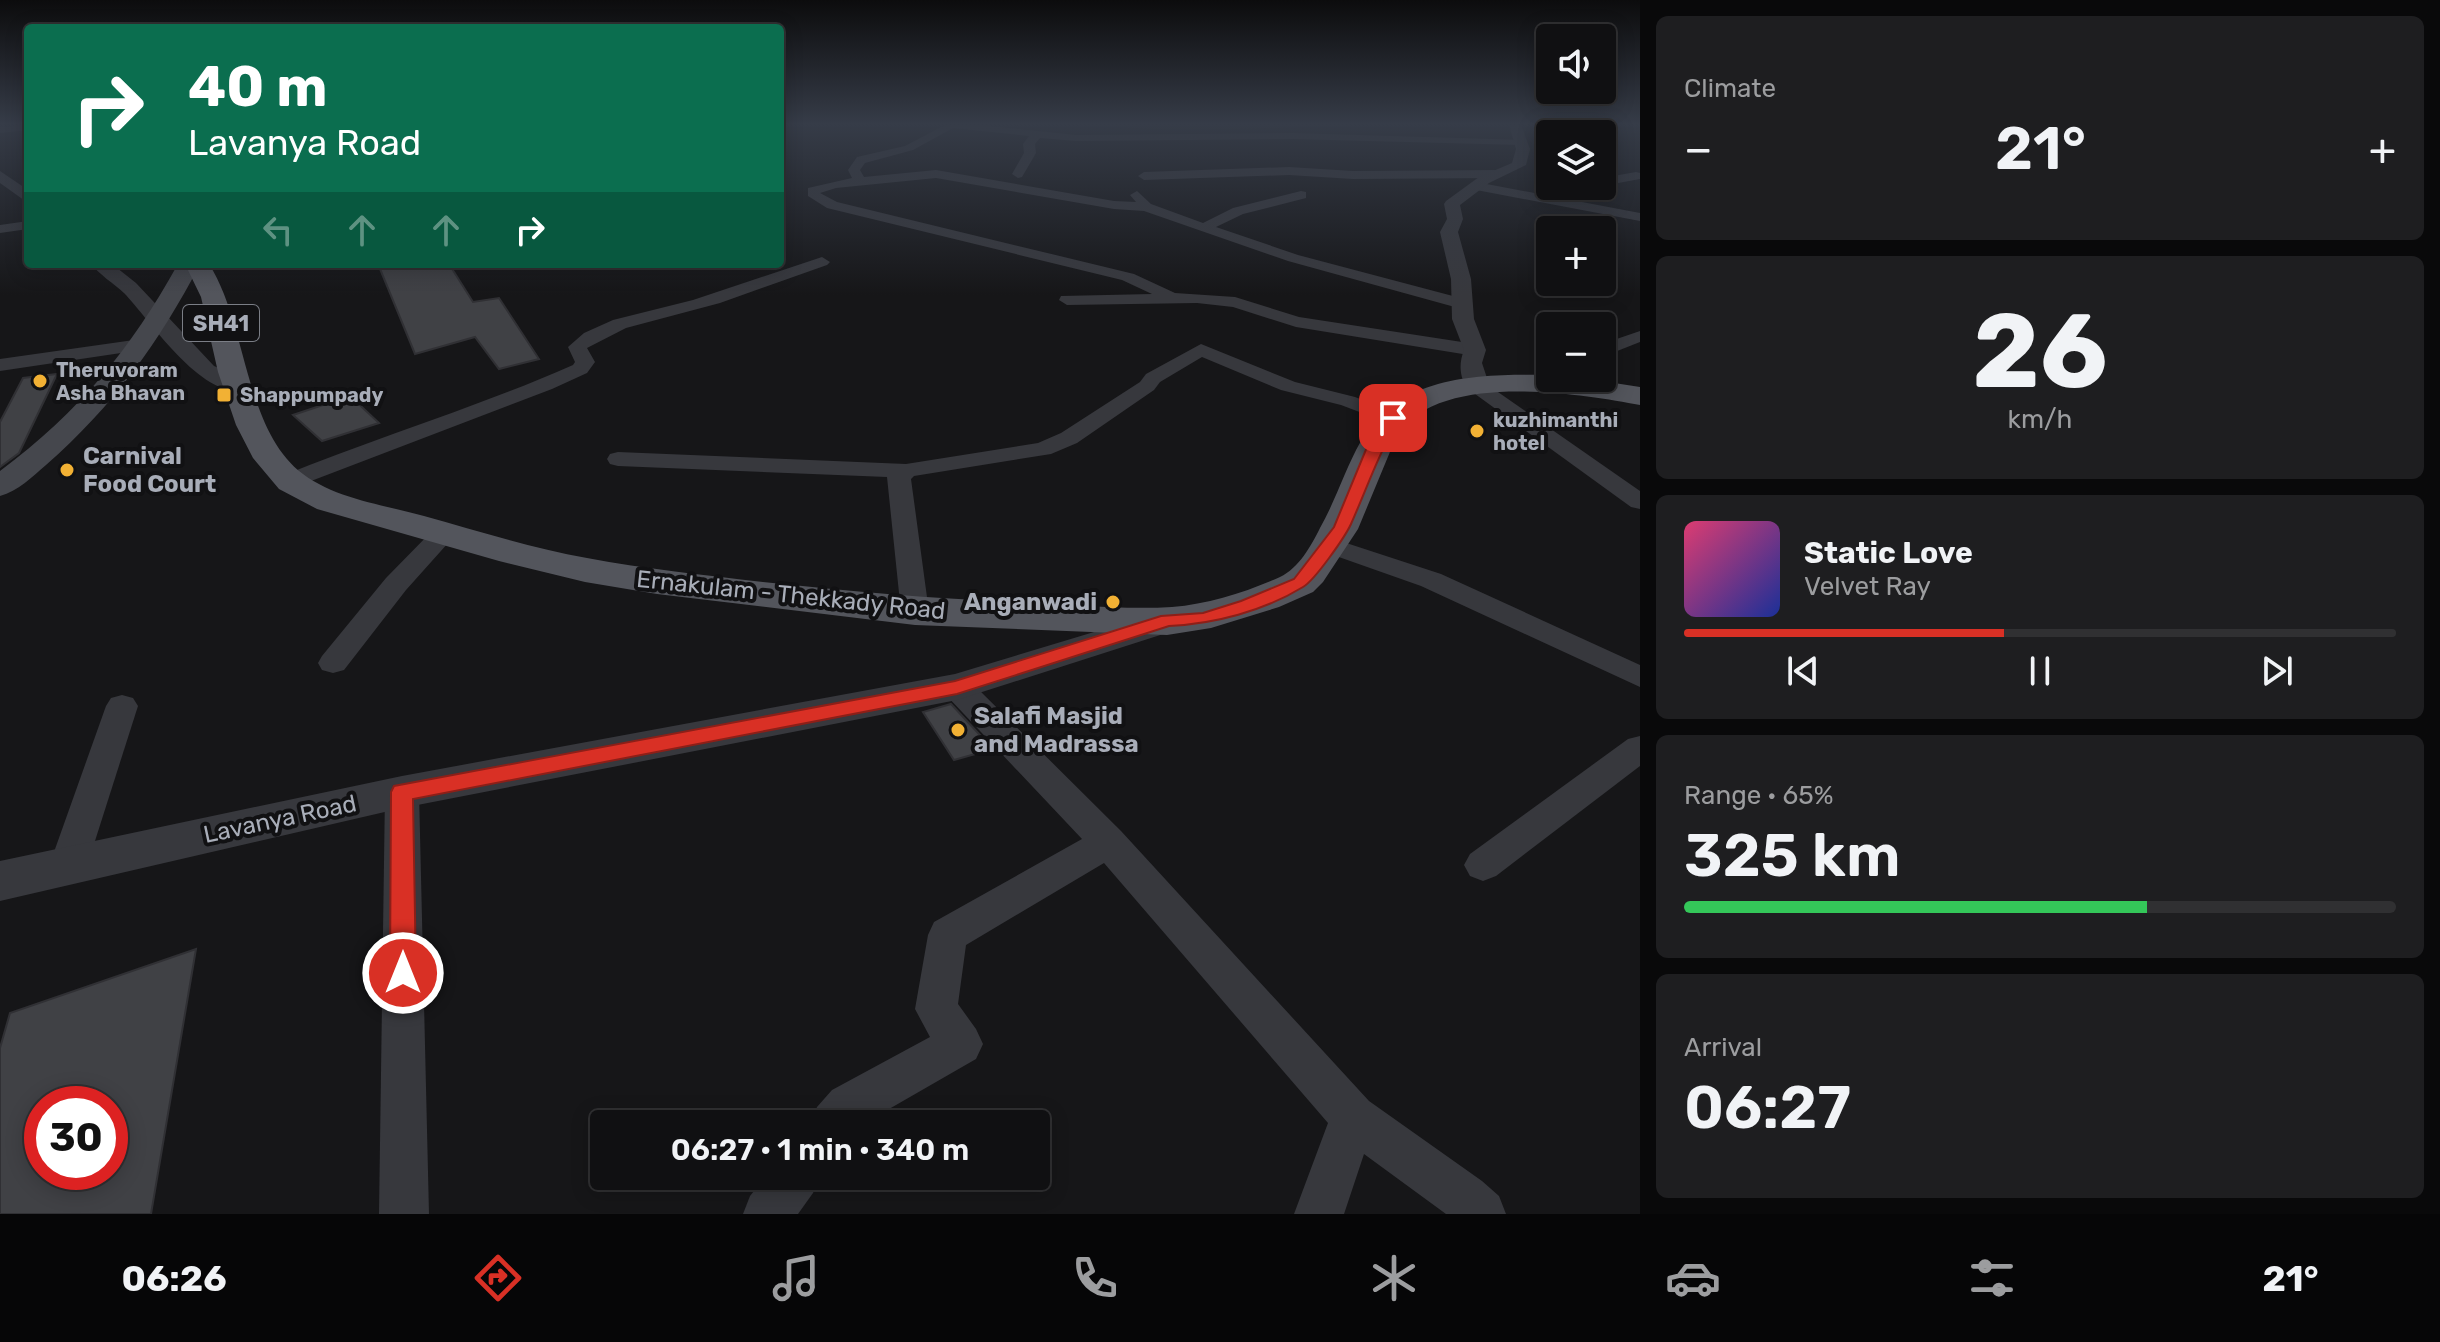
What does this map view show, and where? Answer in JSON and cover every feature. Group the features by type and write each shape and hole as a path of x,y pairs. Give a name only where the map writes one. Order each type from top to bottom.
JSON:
{"main road":[{"path":"0,486 29,465 73,424 141,345 187,268"},
{"name":"SH41","path":"199,268 214,293 238,385"},
{"name":"Ernakulam - Thekkady Road","path":"238,385 265,451 290,481 330,501 585,570 704,588 915,612 1167,621 1204,619 1247,605 1300,582 1341,527 1375,447 1393,418 1477,368 1519,382 1536,382"},
{"name":"Ernakulam - Thekkady Road","path":"1616,391 1640,396"}],"street":[{"path":"7,182 24,195"},
{"path":"854,182 824,186 813,191 815,196 832,205 1128,277 1171,298"},
{"path":"984,182 1142,207 1293,258 1462,304"},
{"path":"1140,182 1137,194 1142,207"},
{"path":"1477,368 1463,319 1461,279 1449,232 1455,219 1452,204 1484,182"},
{"path":"1476,186 1640,217"},
{"path":"1205,228 1215,220 1252,207 1301,195"},
{"path":"1590,200 1596,209"},
{"path":"1099,216 1142,207"},
{"path":"0,229 24,226"},
{"path":"290,481 362,451 525,394 580,369 585,362 577,347 604,332 822,262"},
{"path":"105,268 129,287 206,371 238,385"},
{"path":"1067,300 1171,298 1235,302 1296,322 1477,368 1640,502"},
{"path":"1616,345 1640,336"},
{"path":"0,365 141,345"},
{"path":"618,459 906,471 1043,449 1069,438 1147,386 1153,378 1201,350 1288,386 1348,401 1393,418"},
{"path":"0,472 29,465"},
{"path":"906,471 899,477 915,612"},
{"path":"333,663 396,584 444,533"},
{"path":"1328,545 1431,580 1640,677"},
{"name":"Lavanya Road","path":"0,881 402,792 957,687 1167,621"},
{"path":"957,687 1108,842 1353,1117 1465,1198 1481,1214"},
{"path":"68,866 122,706"},
{"path":"1483,865 1640,748"},
{"path":"402,792 404,1214"},
{"path":"845,1110 961,1044 936,1009 948,935 1108,842"},
{"path":"1319,1214 1353,1117"},
{"path":"768,1214 786,1190"}],"building":[{"path":"380,268 452,268 473,302 499,298 539,359 499,369 475,337 415,354"},
{"path":"57,374 19,453 0,467 0,422 23,378"},
{"path":"350,396 379,423 322,441 293,415"},
{"name":"Salafi Masjid and Madrassa","path":"951,704 993,749 954,760 923,712"},
{"path":"196,949 151,1214 0,1214 0,1048 10,1013"}],"place":[{"name":"Theruvoram Asha Bhavan","path":"40,381"},
{"name":"Shappumpady","path":"224,395"},
{"name":"kuzhimanthi hotel","path":"1477,431"},
{"name":"Carnival Food Court","path":"67,470"},
{"name":"Anganwadi","path":"1113,602"},
{"name":"Salafi Masjid and Madrassa","path":"958,730"}],"route":[{"path":"403,973 402,792 957,687 1167,621 1204,619 1247,605 1300,582 1341,527 1375,447 1393,418"}]}
